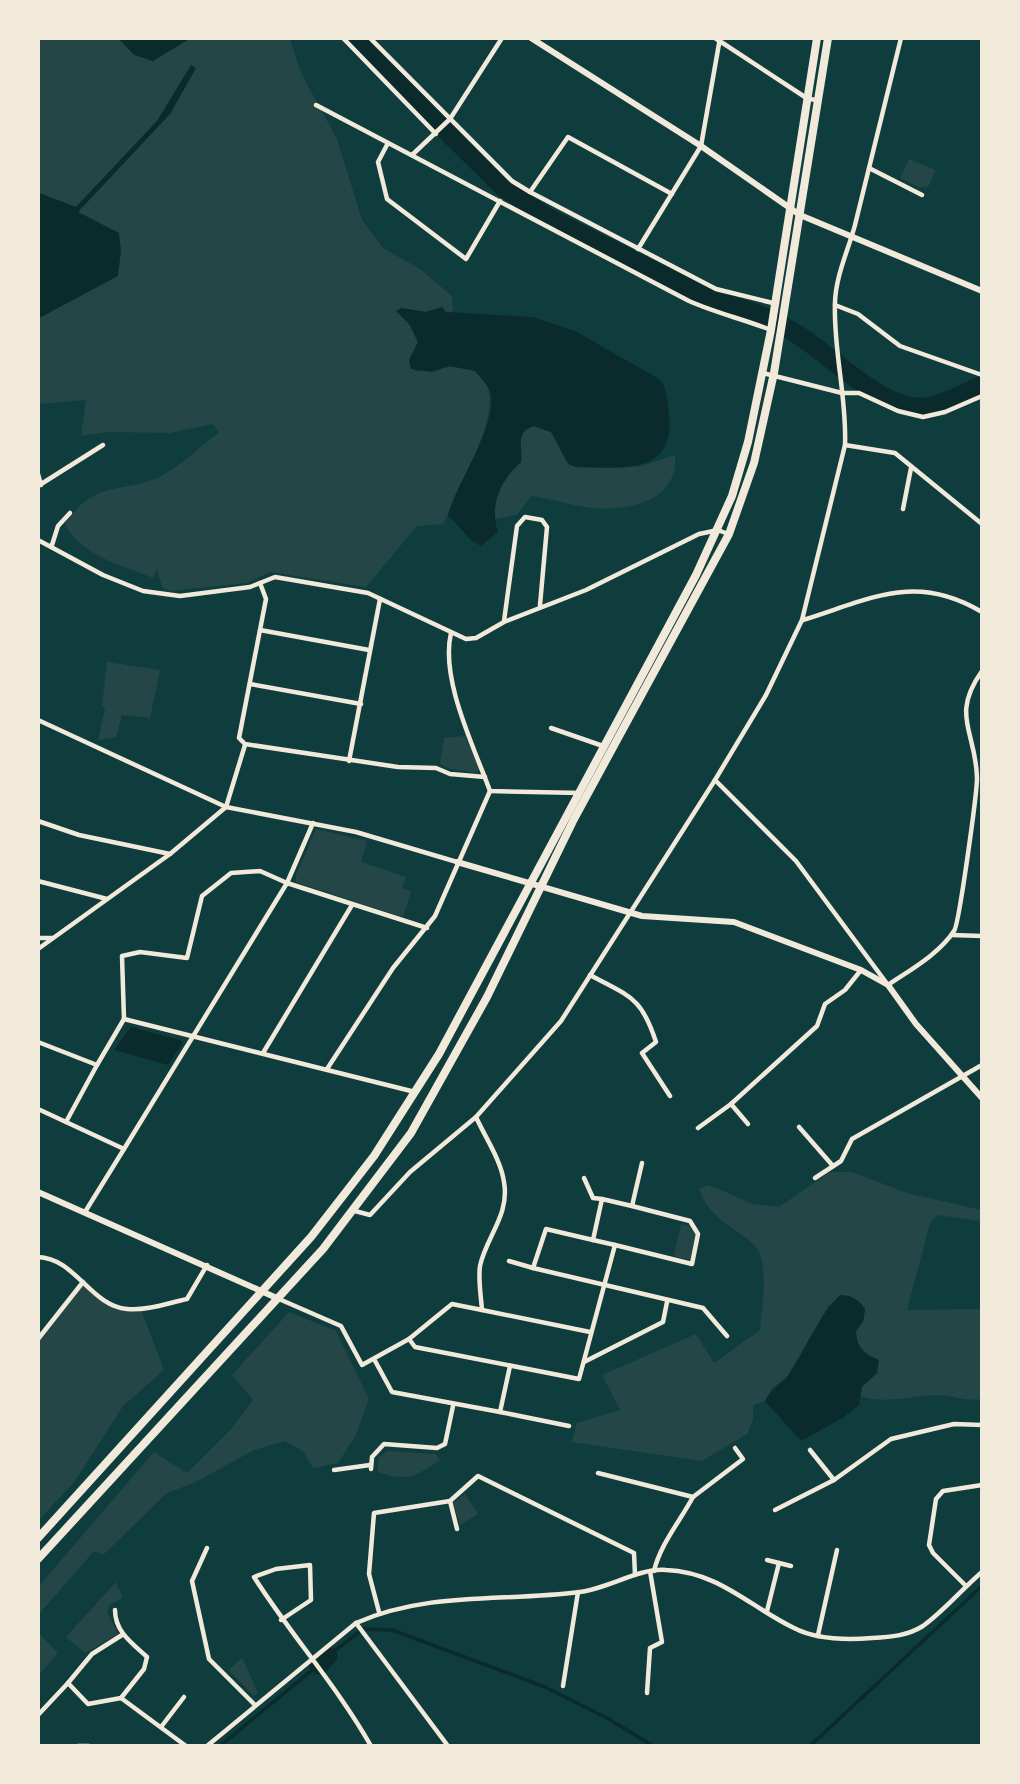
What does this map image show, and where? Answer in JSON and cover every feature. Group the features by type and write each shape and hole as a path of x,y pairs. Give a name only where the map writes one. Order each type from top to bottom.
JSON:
{"highway":[{"path":"38,1538 324,1221 374,1156 416,1093 604,747 718,530 748,442 763,373 817,38"},
{"path":"38,1559 279,1298 355,1211 433,1097 542,888 550,865 729,534 754,463 774,373 828,38"}],"street":[{"path":"343,38 436,134"},
{"path":"370,38 448,120 512,181 716,289 784,310"},
{"path":"412,155 448,120 502,38"},
{"path":"530,38 701,146 800,215 982,291"},
{"path":"355,1211 370,1215 410,1172 475,1117 561,1021 715,780 766,695 802,620 845,445 835,304 838,278 852,235 901,38"},
{"path":"638,249 701,146 718,39 808,99 819,100"},
{"path":"316,106 689,300 722,316 740,317 771,327"},
{"path":"530,192 568,137 672,194"},
{"path":"388,143 378,162 387,199 466,259 500,201"},
{"path":"869,168 922,195"},
{"path":"835,304 858,314 900,346 979,374"},
{"path":"763,373 774,373 842,393 859,393 898,411 923,417 945,412 982,396"},
{"path":"38,474 40,486 103,445"},
{"path":"845,445 895,453 982,524"},
{"path":"903,509 911,468"},
{"path":"52,545 58,526 70,513"},
{"path":"504,622 517,526 525,517 542,520 547,527 540,605"},
{"path":"38,540 52,545 103,575 143,591 180,596 250,587 275,577 368,593 466,639 476,638 540,605 586,590 699,534 718,530 729,534"},
{"path":"260,583 265,599 239,738 245,744 349,761 436,768 450,774 485,777"},
{"path":"802,620 891,592 923,589 956,597 982,612"},
{"path":"349,761 380,599"},
{"path":"260,630 369,650"},
{"path":"327,1069 393,968 426,928 490,791 470,742 450,664 448,647 451,633"},
{"path":"888,985 926,959 957,929 979,779 964,706 969,689 982,671"},
{"path":"250,684 361,704"},
{"path":"38,720 226,807 313,822 642,916 734,922 861,970 888,985"},
{"path":"551,728 604,747"},
{"path":"38,949 170,854 226,807 245,744"},
{"path":"715,780 796,861 888,985 982,1098"},
{"path":"490,791 589,794"},
{"path":"38,821 79,835 170,854"},
{"path":"85,1213 287,883 313,822"},
{"path":"124,1019 121,1013 122,956 140,952 187,958 202,896 231,873 260,871 287,883 426,928"},
{"path":"38,881 107,898"},
{"path":"262,1053 352,905"},
{"path":"951,935 982,936"},
{"path":"38,938 53,938"},
{"path":"698,1128 730,1104 817,1026 825,1004 845,990 861,970"},
{"path":"590,975 636,1001 646,1011 656,1042 642,1053 670,1096"},
{"path":"124,1019 416,1093"},
{"path":"66,1122 124,1019"},
{"path":"38,1042 97,1065"},
{"path":"815,1178 847,1154 852,1139 982,1065"},
{"path":"730,1104 748,1124"},
{"path":"38,1109 124,1149"},
{"path":"475,1117 498,1163 504,1182 505,1201 496,1232 480,1266 482,1310"},
{"path":"799,1128 832,1166"},
{"path":"632,1206 642,1163"},
{"path":"533,1268 546,1229 692,1264 698,1234 690,1221 593,1198 584,1178"},
{"path":"38,1192 341,1326 362,1365 409,1339 452,1304 590,1332"},
{"path":"593,1240 602,1199"},
{"path":"409,1339 415,1347 579,1379 615,1245"},
{"path":"38,1257 61,1263 104,1300 125,1310 187,1299 207,1265"},
{"path":"509,1261 602,1287 703,1308 727,1336"},
{"path":"38,1339 51,1319 83,1282"},
{"path":"583,1363 663,1322 667,1302"},
{"path":"374,1359 392,1392 453,1406 569,1426"},
{"path":"500,1412 510,1366"},
{"path":"334,1469 371,1467 372,1457 384,1444 437,1448 445,1444 453,1406"},
{"path":"775,1510 834,1480 891,1439 954,1424 982,1425"},
{"path":"647,1693 650,1648 662,1642 652,1571 659,1552 669,1541 693,1497 743,1459 736,1448"},
{"path":"810,1450 834,1480"},
{"path":"598,1473 693,1497"},
{"path":"379,1612 369,1574 374,1513 450,1501 478,1476 634,1552 635,1575"},
{"path":"966,1586 933,1553 929,1545 936,1499 943,1491 982,1485"},
{"path":"450,1501 457,1529"},
{"path":"207,1548 192,1581 209,1659 254,1704"},
{"path":"818,1635 837,1550"},
{"path":"767,1560 791,1566"},
{"path":"767,1611 779,1563"},
{"path":"281,1620 311,1600 310,1565 276,1569 254,1577 281,1620 356,1720 370,1745"},
{"path":"207,1745 356,1623 379,1612 433,1600 578,1592 611,1586 652,1571 701,1575 729,1587 795,1629 847,1640 907,1634 924,1625 982,1572"},
{"path":"563,1686 578,1592"},
{"path":"115,1610 115,1620 122,1635 146,1657 144,1669 121,1699"},
{"path":"356,1623 448,1745"},
{"path":"38,1714 92,1654 122,1635"},
{"path":"68,1683 88,1704 121,1699 186,1745"},
{"path":"161,1727 184,1697"},
{"path":"78,1745 89,1745"}],"shaded area":[{"path":"39,39 119,39 130,48 159,57 189,39 290,39 301,73 337,139 362,220 383,248 420,269 452,296 453,311 446,312 442,307 426,312 401,308 418,342 412,355 415,371 460,367 474,371 485,381 489,395 485,430 443,524 417,526 366,587 270,572 247,583 171,591 162,587 157,569 153,578 103,558 81,544 65,524 88,499 111,489 136,485 163,475 219,432 213,424 170,433 107,432 81,436 86,400 39,404 39,318 82,295 119,233 77,212 170,114 196,68 157,121 76,207 39,193"},
{"path":"119,39 189,39 153,61 134,55"},
{"path":"191,65 196,68 170,114 78,212 119,233 121,251 118,276 39,318 39,193 76,207 157,121"},
{"path":"909,159 936,170 928,187 918,187 900,178"},
{"path":"442,307 446,312 533,317 575,331 659,379 666,391 669,414 669,434 664,449 642,464 610,468 576,467 568,464 551,432 533,426 521,437 521,462 507,477 498,494 495,512 498,532 481,546 472,541 448,515 484,433 491,401 489,389 475,371 449,366 432,372 411,369 409,360 418,342 410,325 396,311 401,308 426,312"},
{"path":"533,425 551,432 558,442 639,467 675,455 674,472 668,485 657,495 628,507 595,508 531,496 517,515 494,519 501,488 509,474 521,462 522,436"},
{"path":"107,662 160,670 150,718 122,715 116,737 98,740 105,709 102,705"},
{"path":"465,736 479,769 477,773 450,769 440,764 444,738"},
{"path":"316,829 367,841 361,862 406,877 402,888 411,891 403,917 296,882 296,875"},
{"path":"131,1027 180,1040 182,1044 168,1065 114,1050"},
{"path":"830,1172 852,1172 907,1193 981,1210 981,1221 937,1215 930,1223 907,1310 981,1309 981,1399 928,1395 879,1400 860,1396 861,1387 877,1372 871,1357 857,1344 856,1331 863,1322 865,1309 860,1302 848,1295 828,1306 787,1377 772,1388 765,1401 753,1405 753,1420 747,1434 702,1461 572,1442 577,1423 620,1410 602,1375 696,1334 714,1363 760,1330 764,1284 761,1257 754,1245 714,1213 699,1189 709,1185 753,1204 779,1207"},
{"path":"681,1224 689,1226 695,1235 690,1260 674,1256"},
{"path":"83,1286 110,1305 142,1312 164,1370 123,1406 75,1481 39,1520 38,1343 52,1320"},
{"path":"840,1295 854,1299 865,1309 863,1322 856,1331 857,1337 862,1350 879,1360 877,1373 862,1387 859,1405 844,1417 801,1441 765,1401 790,1373 819,1322"},
{"path":"289,1312 336,1331 369,1399 356,1435 338,1463 313,1468 303,1451 285,1441 254,1450 194,1483 167,1493 103,1555 94,1551 39,1614 39,1586 154,1452 187,1473 232,1428 253,1400 232,1375"},
{"path":"387,1451 435,1454 440,1460 417,1474 397,1477 378,1472 378,1458"},
{"path":"465,1494 478,1514 460,1525 453,1503"},
{"path":"116,1582 123,1598 109,1605 107,1612 118,1634 85,1653 66,1637"},
{"path":"39,1633 58,1653 39,1675"},
{"path":"242,1658 258,1692 254,1696 228,1670"}],"waterway":[{"path":"352,38 503,187 547,217 716,302 747,310 795,333 875,392 893,401 910,406 934,406 982,385"},
{"path":"810,1746 982,1586"},
{"path":"328,1656 363,1629 392,1630 545,1687 607,1718 653,1746"},
{"path":"319,1665 328,1656"},
{"path":"220,1746 317,1666"}]}
